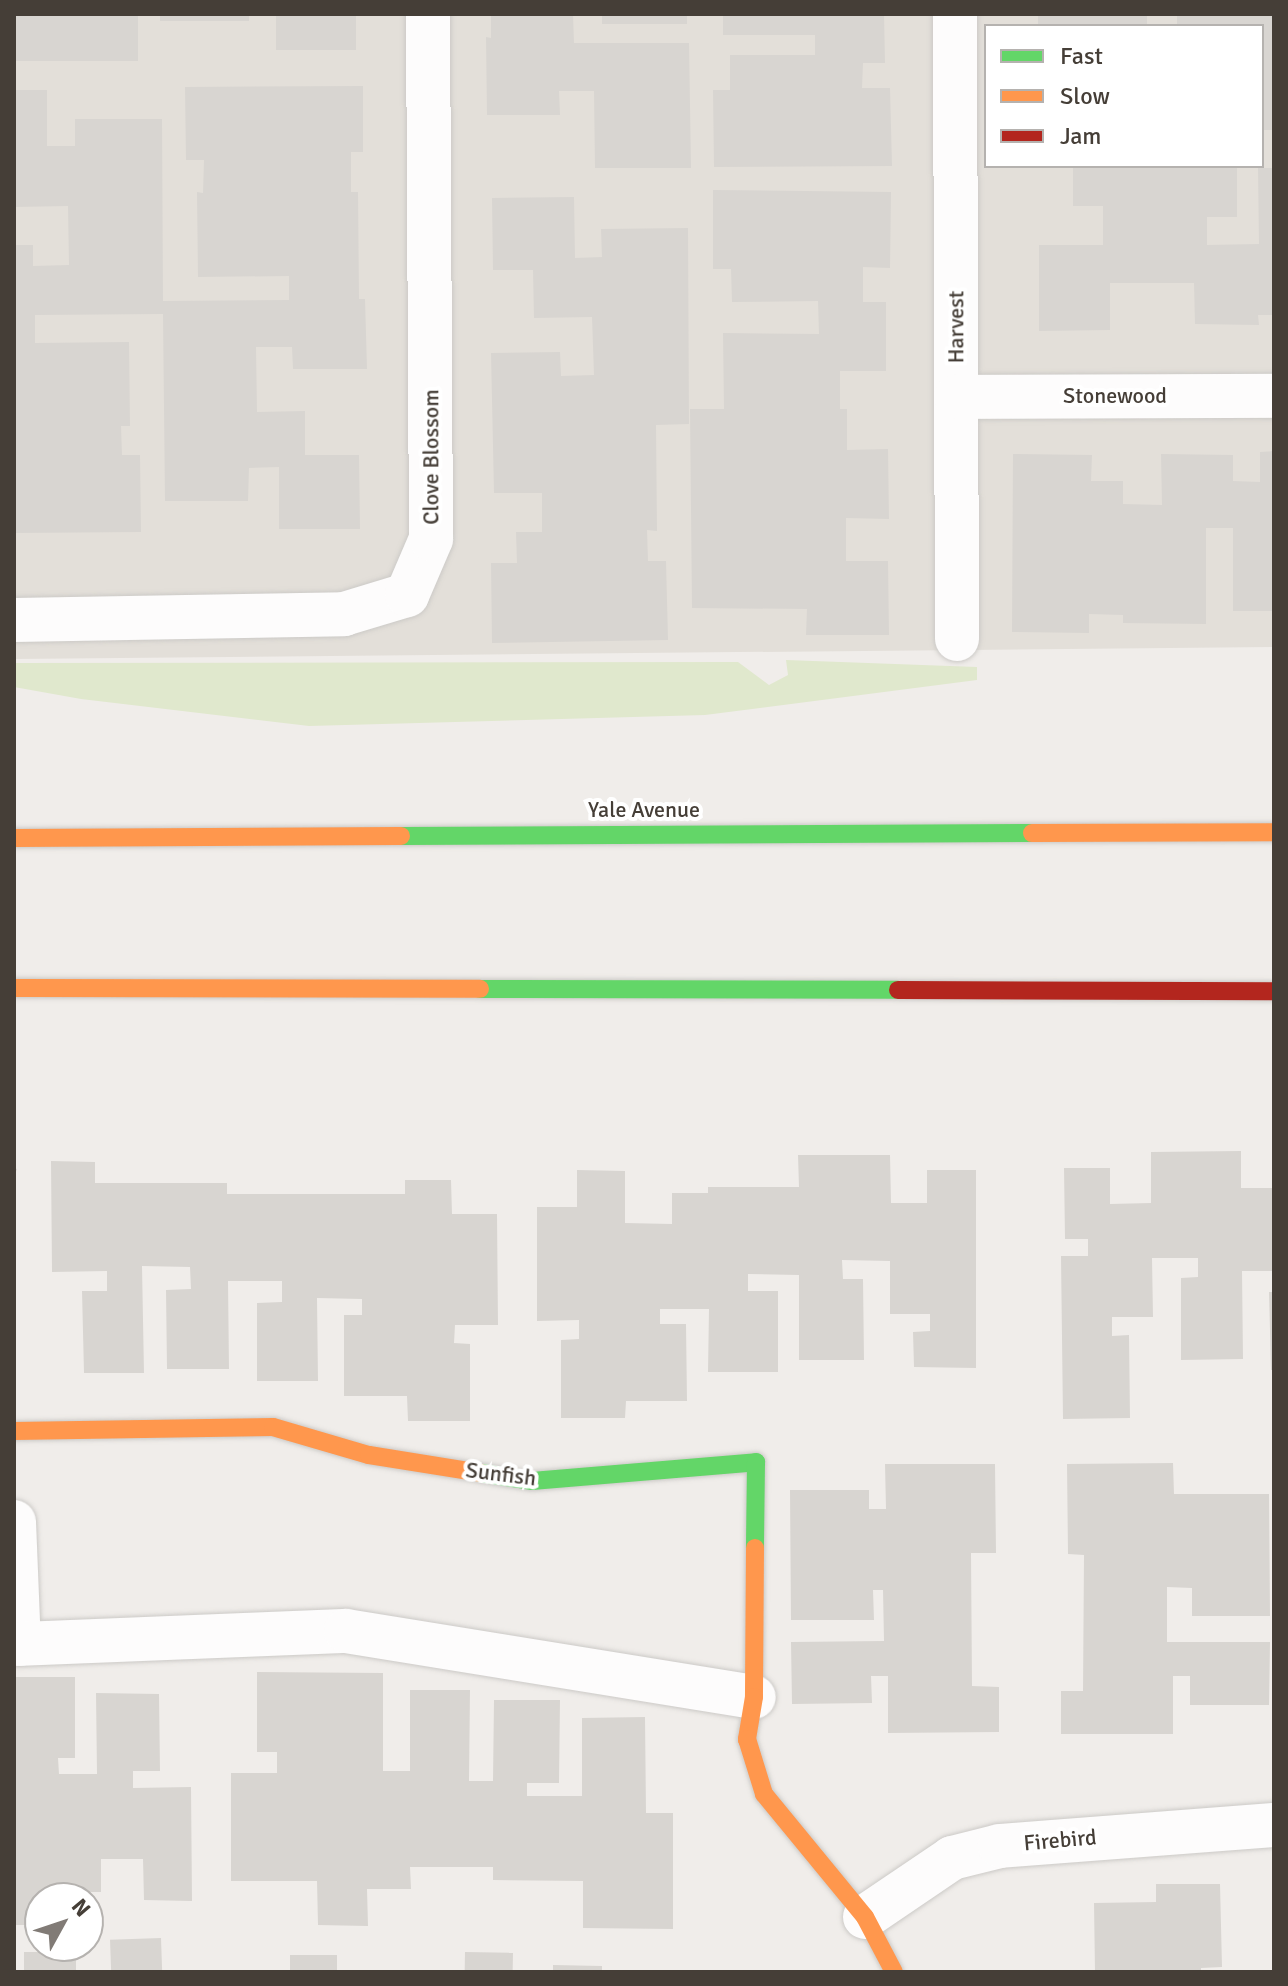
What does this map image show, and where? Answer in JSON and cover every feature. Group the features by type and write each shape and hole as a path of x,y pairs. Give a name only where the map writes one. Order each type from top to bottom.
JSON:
{"main road":[{"name":"Yale Avenue","path":"14,838 1274,832"},
{"path":"14,988 1274,991"},
{"name":"Sunfish","path":"14,1431 273,1427 369,1455 532,1481 756,1462 754,1697 747,1739 764,1794 865,1917 894,1972"}],"street":[{"name":"Clove Blossom","path":"14,620 344,614 407,595 431,539 428,14"},
{"name":"Harvest","path":"955,14 957,639"},
{"name":"Stonewood","path":"956,397 1274,396"},
{"path":"14,1522 19,1644 346,1631 754,1697"},
{"name":"Firebird","path":"865,1917 952,1858 1000,1846 1274,1825"}],"shaded area":[{"path":"14,14 1274,14 1274,647 14,659"}],"green space":[{"path":"786,660 977,667 977,680 705,715 309,726 81,699 14,687 14,663 738,662 769,685 788,675"}],"building":[{"path":"14,14 138,14 138,61 14,61"},
{"path":"160,14 249,14 249,21 160,21"},
{"path":"276,14 356,14 356,50 276,50"},
{"path":"491,14 573,14 574,43 689,43 691,168 595,168 594,91 559,91 560,115 487,115 486,37 491,38"},
{"path":"602,14 687,14 687,24 602,24"},
{"path":"723,14 884,14 885,63 863,63 862,88 890,88 892,166 714,167 713,90 730,90 730,55 815,55 815,35 723,35"},
{"path":"1038,14 1147,14 1147,24 1038,24"},
{"path":"1177,14 1274,14 1274,130 1264,130 1264,24 1177,24"},
{"path":"363,86 363,152 351,152 351,192 358,192 359,299 365,299 367,369 293,369 292,347 256,347 257,412 305,411 305,455 359,455 360,529 279,529 279,467 249,468 248,501 165,501 163,314 35,315 35,343 129,342 130,426 121,426 122,455 140,455 141,532 14,533 14,245 33,245 33,266 69,265 68,206 14,207 14,90 47,90 47,146 75,146 75,119 162,119 163,301 289,300 289,276 198,277 197,192 203,193 204,160 186,160 185,87"},
{"path":"1073,168 1237,168 1237,217 1207,217 1207,245 1259,244 1258,168 1274,168 1274,315 1258,315 1259,325 1195,324 1194,283 1110,283 1110,330 1039,331 1039,245 1103,245 1103,206 1073,206"},
{"path":"713,190 891,192 890,268 863,267 863,302 886,302 886,371 840,371 840,409 847,409 847,450 888,449 889,519 846,518 846,561 888,561 889,635 806,635 807,609 692,608 690,409 724,409 723,333 819,334 818,301 732,302 731,269 713,269"},
{"path":"574,197 575,258 602,257 601,229 688,228 689,424 656,425 657,531 647,530 648,561 666,561 668,640 492,643 491,563 517,563 516,532 542,532 542,493 494,493 491,353 560,352 561,376 594,375 592,317 534,318 533,270 493,270 492,198"},
{"path":"1274,451 1274,611 1233,611 1233,528 1206,528 1206,624 1123,623 1123,615 1089,614 1089,633 1012,632 1013,454 1092,455 1091,481 1123,481 1123,504 1162,505 1161,454 1233,455 1233,481 1260,482 1260,452"},
{"path":"1241,1151 1241,1188 1274,1188 1274,1271 1242,1271 1243,1359 1181,1360 1181,1278 1198,1277 1198,1258 1152,1258 1153,1317 1112,1317 1112,1336 1129,1335 1130,1418 1063,1419 1061,1256 1088,1256 1088,1239 1065,1239 1064,1168 1110,1168 1110,1204 1151,1203 1151,1152"},
{"path":"798,1155 890,1155 891,1203 927,1203 927,1170 976,1170 976,1368 914,1367 913,1332 930,1331 930,1314 890,1314 890,1261 842,1260 843,1279 863,1279 864,1360 799,1360 799,1275 748,1274 748,1291 778,1291 778,1372 708,1372 709,1309 660,1309 660,1324 686,1324 687,1401 626,1401 625,1418 561,1418 561,1340 579,1339 579,1320 537,1321 537,1207 577,1207 577,1170 625,1171 625,1223 672,1224 672,1193 708,1193 708,1187 799,1187"},
{"path":"51,1161 95,1162 95,1183 227,1183 227,1194 405,1194 405,1180 451,1180 452,1214 497,1214 498,1325 455,1325 454,1343 470,1344 470,1421 408,1421 407,1396 344,1396 344,1315 362,1315 362,1299 317,1298 318,1381 257,1381 257,1303 282,1302 282,1281 228,1281 229,1369 167,1369 166,1290 191,1289 190,1267 142,1266 144,1373 84,1373 82,1291 107,1291 107,1271 52,1272"},
{"path":"1269,1292 1274,1292 1274,1370 1271,1370"},
{"path":"1173,1463 1174,1494 1269,1494 1270,1616 1192,1616 1192,1588 1167,1587 1167,1642 1270,1642 1269,1705 1190,1705 1190,1676 1173,1676 1173,1734 1061,1734 1061,1691 1083,1691 1084,1555 1068,1554 1067,1464"},
{"path":"885,1464 995,1464 996,1553 971,1553 972,1686 999,1687 999,1732 888,1733 888,1676 871,1676 872,1703 792,1704 791,1642 884,1641 883,1590 873,1590 874,1620 791,1620 790,1490 869,1490 869,1509 886,1509"},
{"path":"257,1672 383,1673 383,1771 410,1771 410,1690 470,1690 469,1781 493,1781 494,1700 560,1700 559,1783 527,1783 527,1796 582,1796 582,1718 645,1717 646,1813 673,1813 673,1929 583,1928 583,1881 493,1880 493,1867 410,1867 411,1889 367,1889 368,1926 318,1925 317,1881 231,1881 231,1773 277,1773 277,1752 257,1752"},
{"path":"14,1677 75,1677 75,1758 58,1758 59,1774 97,1774 96,1693 159,1694 160,1771 133,1771 133,1788 191,1787 192,1901 144,1900 143,1859 101,1859 101,1882 24,1882 24,1925 14,1925"},
{"path":"1156,1884 1220,1884 1222,1967 1201,1968 1201,1972 1095,1972 1094,1903 1156,1902"},
{"path":"161,1938 162,1972 111,1972 110,1940"},
{"path":"465,1952 513,1953 513,1972 465,1972"},
{"path":"290,1955 337,1955 337,1972 290,1972"},
{"path":"24,1962 76,1962 76,1972 24,1972"},
{"path":"553,1965 602,1966 602,1972 553,1972"}],"traffic: fast":[{"path":"401,836 1032,833"},
{"path":"480,989 898,990"},
{"path":"481,1473 532,1481 756,1462 755,1548"}],"traffic: slow":[{"path":"1032,833 1274,832"},
{"path":"14,838 401,836"},
{"path":"14,988 480,989"},
{"path":"14,1431 273,1427 369,1455 481,1473"},
{"path":"755,1548 754,1697 747,1739 764,1794 865,1917 894,1972"}],"traffic: jam":[{"path":"898,990 1274,991"}]}
